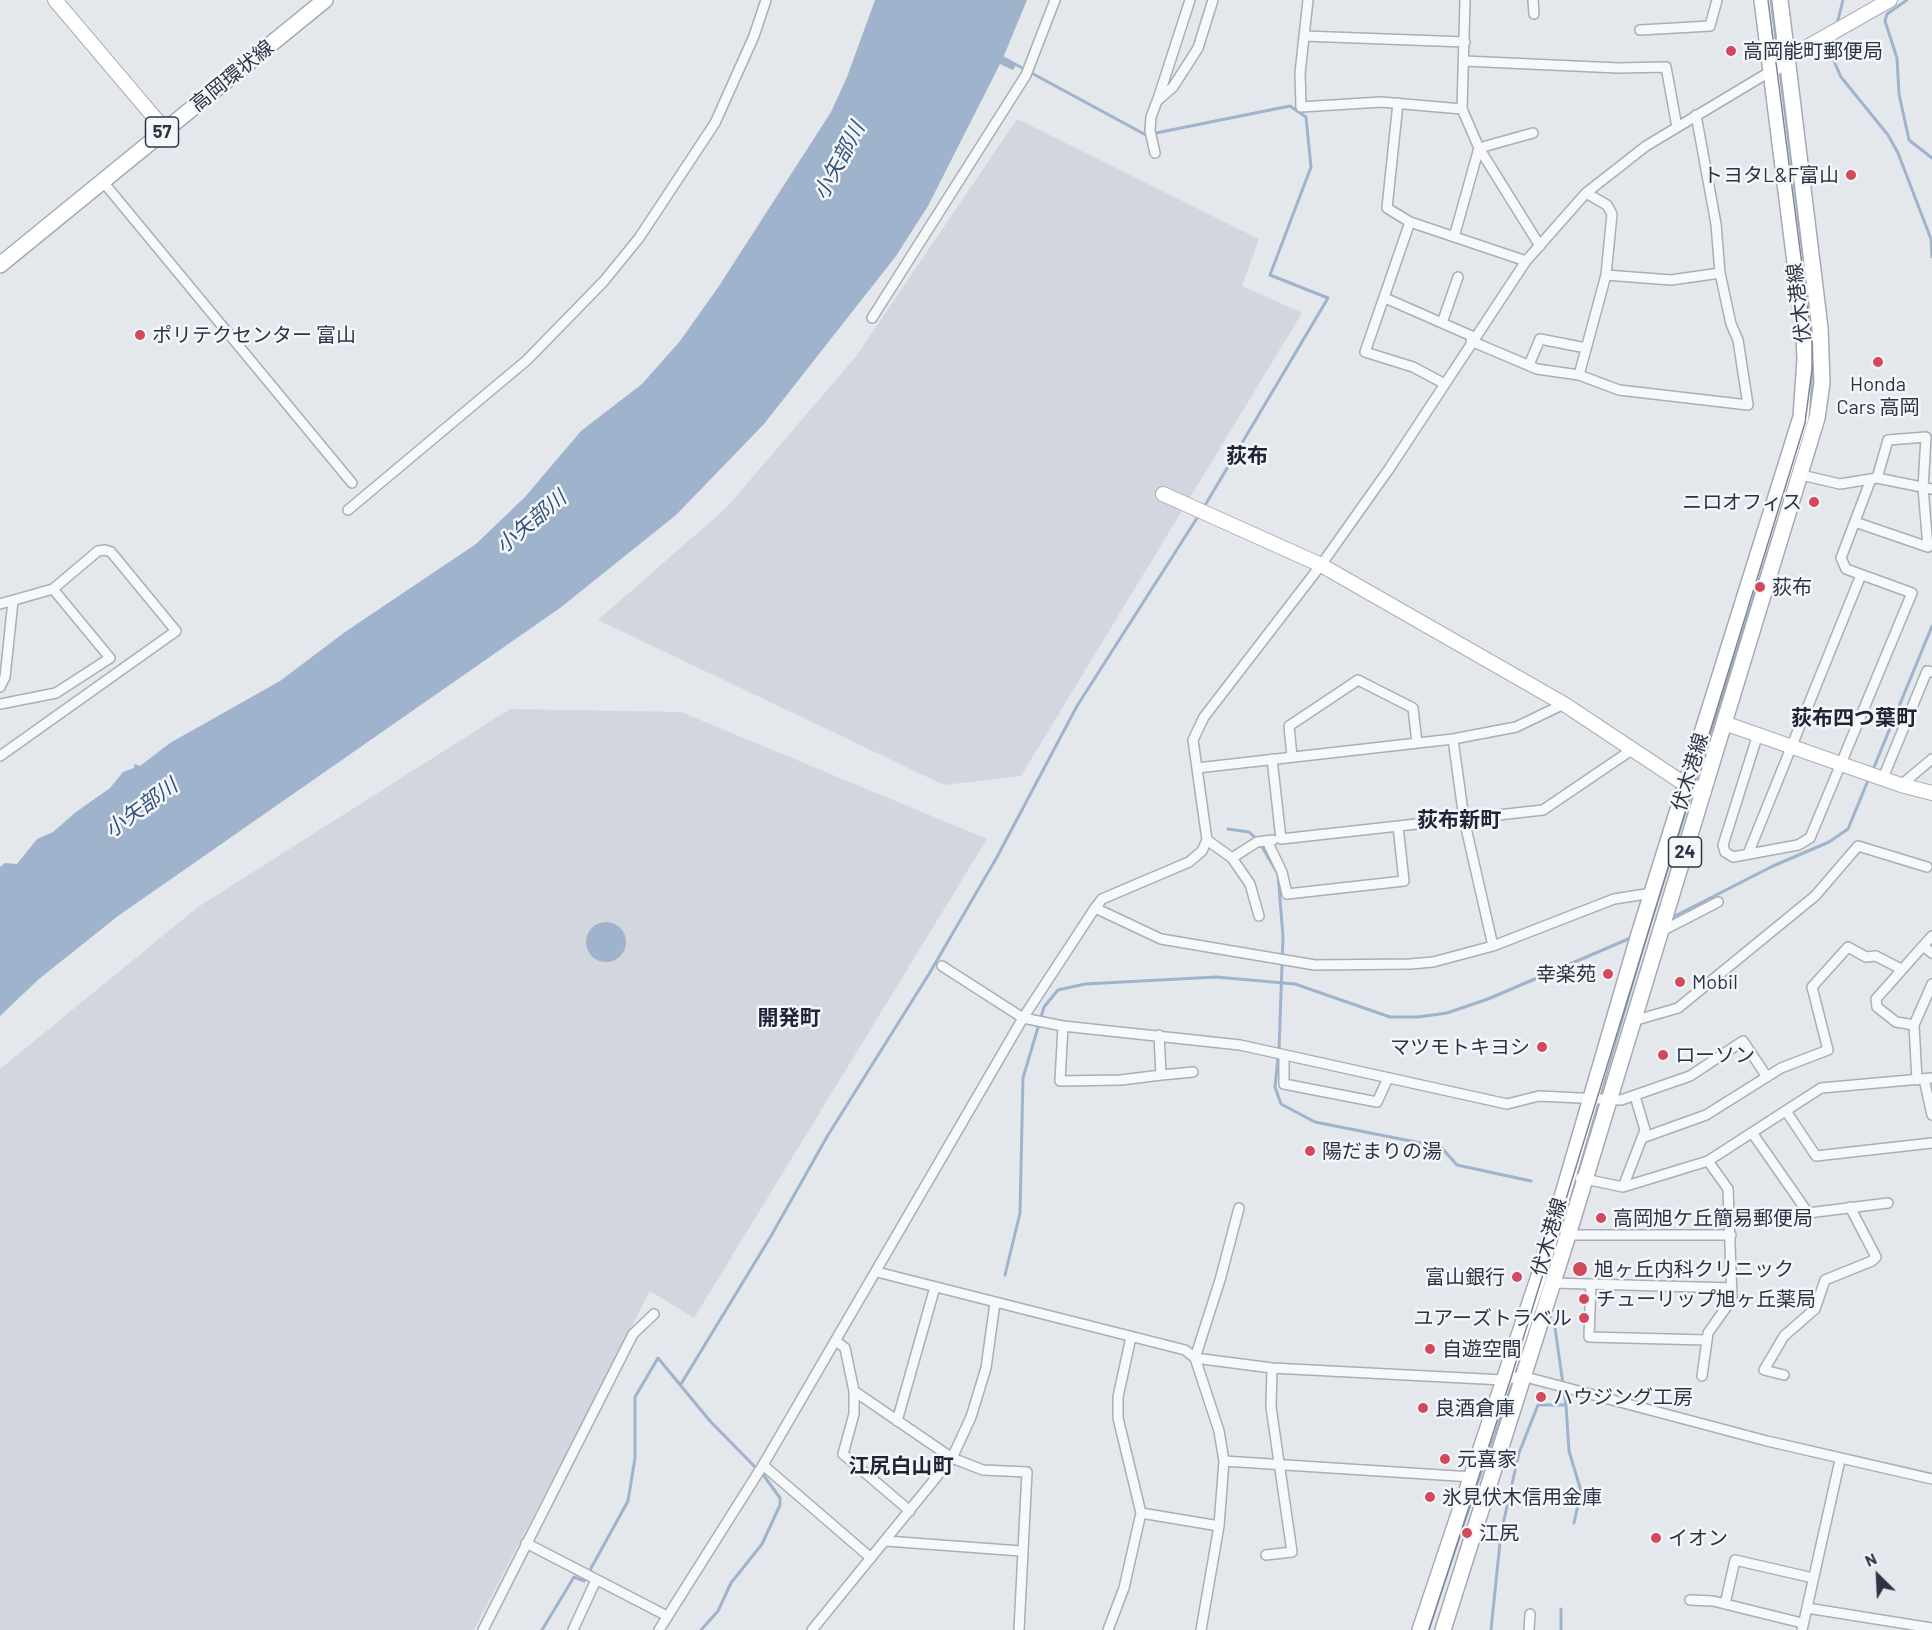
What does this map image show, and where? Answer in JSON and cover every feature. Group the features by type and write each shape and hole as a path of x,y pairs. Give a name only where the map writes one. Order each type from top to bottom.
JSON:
{"main road":[{"name":"高岡環状線","path":"0,265 104,183 165,130 325,0"},
{"name":"伏木港線","path":"1420,1630 1538,1279 1567,1174 1652,893 1719,675 1786,471 1801,417 1805,360 1762,0"},
{"name":"伏木港線","path":"1443,1630 1568,1235 1583,1179 1802,476 1819,408 1822,354 1779,0"}],"street":[{"path":"55,0 165,130"},
{"path":"348,510 527,360 604,281 639,238 715,123 754,36 766,0"},
{"path":"872,318 1026,75 1055,0"},
{"path":"1155,153 1150,131 1150,117 1190,0"},
{"path":"1157,101 1173,87 1198,48 1214,0"},
{"path":"1308,0 1300,73 1301,106 1381,102 1462,109"},
{"path":"1465,0 1466,42 1462,109 1479,148 1540,246"},
{"path":"1533,0 1534,14"},
{"path":"1640,30 1710,26 1717,0"},
{"path":"659,1630 762,1466 1023,1018 1095,908 1102,900 1113,894 1189,862 1202,851 1207,840 1193,740 1204,717 1321,565 1526,261 1586,193 1646,146 1890,0"},
{"path":"1304,36 1466,42"},
{"path":"1464,61 1618,68 1666,67 1677,127"},
{"path":"1398,103 1387,208 1410,222 1526,261"},
{"path":"1385,298 1529,365 1579,375 1619,390 1748,405 1738,340 1731,324 1720,273 1716,224 1696,115"},
{"path":"1479,148 1533,133"},
{"path":"1454,237 1479,148"},
{"path":"104,183 352,483"},
{"path":"1579,375 1606,275 1612,214 1607,205 1586,193"},
{"path":"1410,222 1365,352 1413,367 1445,384"},
{"path":"1606,275 1671,280 1720,273"},
{"path":"1442,323 1458,277"},
{"path":"1529,365 1540,339 1586,348"},
{"path":"1758,734 1723,844 1725,852 1733,857 1798,845 1810,838 1912,593 1846,569 1841,558 1855,522 1874,478 1888,440 1926,438 1928,548 1855,522"},
{"path":"1786,471 1840,483 1874,478 1928,489"},
{"path":"1163,494 1321,565 1564,704 1687,785 1704,791"},
{"path":"0,604 53,589 99,552 105,550 111,552 176,631 0,756"},
{"path":"1748,854 1861,574"},
{"path":"0,704 65,690 110,658 53,589"},
{"path":"0,687 5,677 13,601"},
{"path":"1882,778 1927,671 1932,672"},
{"path":"1292,757 1289,726 1358,680 1413,708 1417,743"},
{"path":"1197,768 1453,739 1516,728 1564,704"},
{"path":"1724,723 1901,785 1932,793"},
{"path":"1453,739 1464,819 1493,946"},
{"path":"1232,858 1257,842 1543,810 1633,749"},
{"path":"1272,759 1281,839"},
{"path":"1901,785 1932,759"},
{"path":"1267,841 1282,872 1287,894 1404,881 1398,826"},
{"path":"1207,840 1232,858 1250,884 1259,916"},
{"path":"1633,1021 1678,1008 1815,896 1858,846 1927,867"},
{"path":"1095,908 1161,939 1315,965 1432,962 1493,946 1614,899 1652,893"},
{"path":"1660,933 1718,902"},
{"path":"1914,1025 1896,1022 1877,1007 1876,999 1932,936"},
{"path":"1923,946 1932,953"},
{"path":"1642,1138 1706,1115 1781,1068 1828,1050 1812,987 1848,947 1866,957 1876,956 1901,969"},
{"path":"942,966 1023,1018 1063,1026 1240,1045 1507,1104 1539,1096 1608,1101 1635,1096 1690,1076 1743,1041 1767,1077"},
{"path":"1932,984 1914,1025 1932,1115"},
{"path":"1063,1026 1060,1081 1121,1080 1193,1072"},
{"path":"1159,1035 1161,1075"},
{"path":"1284,1055 1284,1084 1377,1102 1388,1078"},
{"path":"1567,1174 1623,1187 1708,1161 1821,1088 1924,1079"},
{"path":"1623,1187 1645,1130 1635,1096"},
{"path":"1786,1111 1816,1156 1932,1143"},
{"path":"1753,1134 1808,1213 1888,1203"},
{"path":"1702,1376 1708,1333 1732,1299 1728,1189 1708,1161"},
{"path":"1784,1375 1764,1370 1784,1336 1815,1309 1825,1280 1872,1261 1876,1257 1850,1207"},
{"path":"1201,1630 1219,1526 1224,1461 1219,1431 1195,1358 1220,1280 1239,1208"},
{"path":"1568,1235 1731,1235"},
{"path":"877,1272 1185,1350 1195,1358 1272,1368 1503,1380 1522,1376 1840,1460 1932,1479"},
{"path":"1553,1283 1732,1288"},
{"path":"1591,1284 1589,1337 1706,1340"},
{"path":"897,1421 935,1287"},
{"path":"812,1630 952,1458 971,1417 986,1368 995,1303"},
{"path":"483,1630 633,1334 654,1314"},
{"path":"1108,1630 1124,1588 1141,1513 1119,1418 1118,1397 1131,1336"},
{"path":"836,1341 844,1348 854,1391 854,1414 843,1454 910,1511"},
{"path":"1266,1555 1292,1552 1271,1407 1272,1368"},
{"path":"854,1391 952,1458 983,1470 1027,1472 1019,1630"},
{"path":"1690,1600 1725,1604 1802,1626 1840,1460"},
{"path":"1224,1461 1472,1477"},
{"path":"762,1466 871,1558"},
{"path":"1141,1513 1219,1526"},
{"path":"886,1541 1022,1551"},
{"path":"526,1543 667,1616"},
{"path":"1725,1604 1735,1560 1813,1578"},
{"path":"573,1630 596,1580"},
{"path":"1807,1608 1932,1628"},
{"path":"1529,1630 1530,1614"}],"shaded area":[{"path":"1017,119 1259,239 1242,286 1302,313 1021,776 944,785 598,620 726,508 857,355"},
{"path":"510,709 681,712 987,839 694,1318 650,1291 474,1630 0,1630 0,1069 198,907"}],"water":[{"name":"小矢部川","path":"875,0 1027,0 1003,58 1016,65 1013,70 1000,64 928,206 896,256 764,424 676,515 560,608 118,916 39,979 0,1016 0,867 5,863 17,864 37,839 53,832 110,788 123,772 134,768 134,764 140,766 170,743 280,681 345,632 476,544 525,497 581,431 642,384 680,341 719,286 831,112 847,77"},
{"path":"606,922 620,928 626,942 620,956 606,962 592,956 586,942 592,928"}],"waterway":[{"path":"1837,24 1843,0"},
{"path":"1907,0 1887,14 1885,21 1897,58 1899,94 1909,140 1932,158"},
{"path":"1836,37 1833,59 1841,77 1888,135 1898,153 1931,239 1932,257"},
{"path":"1000,56 1146,135 1290,106 1306,117 1311,167 1270,275 1328,298 1204,507"},
{"path":"681,1384 771,1236 828,1135 929,974 997,857 1077,706 1199,515"},
{"path":"1872,772 1932,626"},
{"path":"1671,918 1773,866 1829,842 1848,829 1869,778"},
{"path":"1228,829 1249,832 1258,840 1278,874 1283,937 1279,1050"},
{"path":"1005,1275 1020,1213 1023,1078 1044,1007 1058,990 1085,984 1216,977 1295,984 1390,1017 1418,1017 1447,1013 1488,999 1633,937"},
{"path":"1278,1057 1275,1087 1281,1104 1315,1122 1441,1147 1457,1165 1531,1181"},
{"path":"1554,1321 1566,1405 1569,1451 1581,1491 1574,1523"},
{"path":"542,1630 574,1577 584,1581 628,1501 635,1458 635,1397 658,1358 710,1421 757,1469"},
{"path":"1491,1630 1501,1533 1519,1453 1538,1405 1566,1405"},
{"path":"701,1630 718,1611 731,1583 762,1544 780,1505 780,1498 762,1473"},
{"path":"1561,1609 1561,1630"}],"tram line":[{"path":"1429,1630 1511,1378 1805,423 1812,369 1812,343 1768,0"}],"place":[{"name":"高岡能町郵便局","path":"1731,51"},
{"name":"トヨタL&F富山","path":"1851,175"},
{"name":"ポリテクセンター 富山","path":"140,335"},
{"name":"Honda Cars 高岡","path":"1878,362"},
{"name":"ニロオフィス","path":"1814,502"},
{"name":"荻布","path":"1760,587"},
{"name":"幸楽苑","path":"1608,974"},
{"name":"Mobil","path":"1680,982"},
{"name":"マツモトキヨシ","path":"1542,1047"},
{"name":"ローソン","path":"1663,1055"},
{"name":"陽だまりの湯","path":"1310,1151"},
{"name":"高岡旭ケ丘簡易郵便局","path":"1601,1218"},
{"name":"旭ヶ丘内科クリニック","path":"1580,1269"},
{"name":"富山銀行","path":"1517,1277"},
{"name":"チューリップ旭ヶ丘薬局","path":"1584,1299"},
{"name":"ユアーズトラベル","path":"1584,1318"},
{"name":"自遊空間","path":"1430,1349"},
{"name":"ハウジング工房","path":"1541,1397"},
{"name":"良酒倉庫","path":"1423,1408"},
{"name":"元喜家","path":"1445,1459"},
{"name":"氷見伏木信用金庫","path":"1430,1497"},
{"name":"江尻","path":"1467,1533"},
{"name":"イオン","path":"1656,1538"}],"district":[{"name":"荻布","path":"1247,456"},
{"name":"荻布四つ葉町","path":"1854,718"},
{"name":"荻布新町","path":"1459,820"},
{"name":"開発町","path":"789,1018"},
{"name":"江尻白山町","path":"901,1466"}]}
